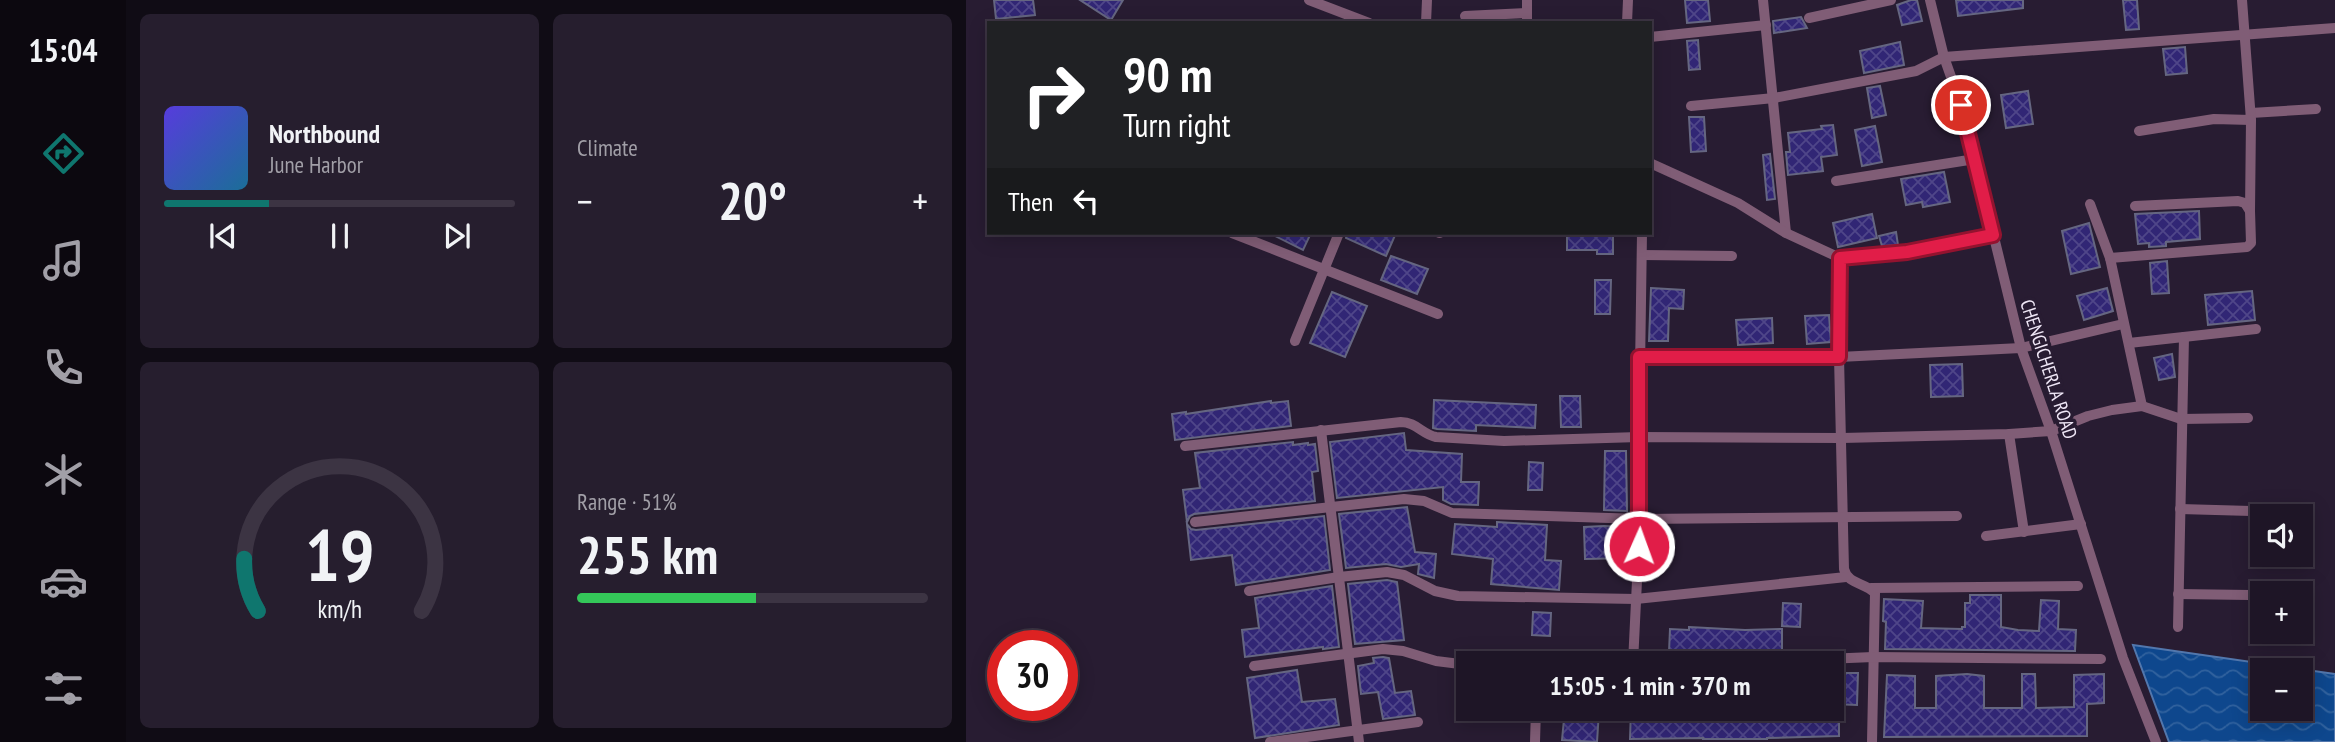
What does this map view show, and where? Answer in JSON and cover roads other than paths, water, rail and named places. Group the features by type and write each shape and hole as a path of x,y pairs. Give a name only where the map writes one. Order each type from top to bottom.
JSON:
{"street":[{"path":"1426,21 1427,0"},
{"path":"1465,16 1527,18 1527,0"},
{"path":"1627,21 1628,0"},
{"path":"1763,0 1786,233"},
{"path":"1809,18 1891,0"},
{"name":"CHENGICHERLA ROAD","path":"1930,0 1944,57 1961,105 2021,348 2051,431 2123,658 2155,742"},
{"path":"2110,258 2247,247 2252,243 2251,116 2242,0"},
{"path":"1314,1 1364,21"},
{"path":"1652,37 1766,25"},
{"path":"1691,106 1774,98 1916,71 1944,57 2335,28"},
{"path":"2139,131 2214,119 2316,109"},
{"path":"1836,181 1975,159"},
{"path":"1653,164 1738,203 1786,233 1840,258 1907,252 1993,235"},
{"path":"2135,206 2238,201 2245,203 2250,211"},
{"path":"2090,204 2110,258 2142,406"},
{"path":"1237,235 1438,314"},
{"path":"1295,341 1338,235"},
{"path":"1634,651 1640,519 1639,357 1642,235"},
{"path":"1642,255 1732,256"},
{"path":"1840,258 1842,519 1846,577"},
{"path":"1639,357 1839,357 2021,348 2123,324"},
{"path":"2129,343 2256,329"},
{"path":"2178,627 2184,337"},
{"path":"1185,446 1408,422 1429,436 1504,441 1639,437 1842,438 2009,434 2051,431 2088,416 2142,406 2181,419 2248,418"},
{"path":"1321,430 1359,742"},
{"path":"2009,434 2024,532"},
{"path":"1195,522 1404,499 1424,501 1452,513 1640,519 1957,516"},
{"path":"2180,509 2250,511"},
{"path":"1986,536 2081,524"},
{"path":"1249,591 1387,572 1404,575 1435,591 1458,596 1636,599 1846,577 1871,588 2078,586"},
{"path":"1871,588 1876,600 1872,742"},
{"path":"2178,594 2250,594"},
{"path":"1254,666 1383,649 1456,663"},
{"path":"1844,658 2101,659"},
{"path":"1535,742 1536,721"},
{"path":"1270,742 1418,722"}],"water":[{"path":"2133,645 2250,662 2250,721 2313,721 2313,671 2335,674 2335,742 2169,742"}]}
